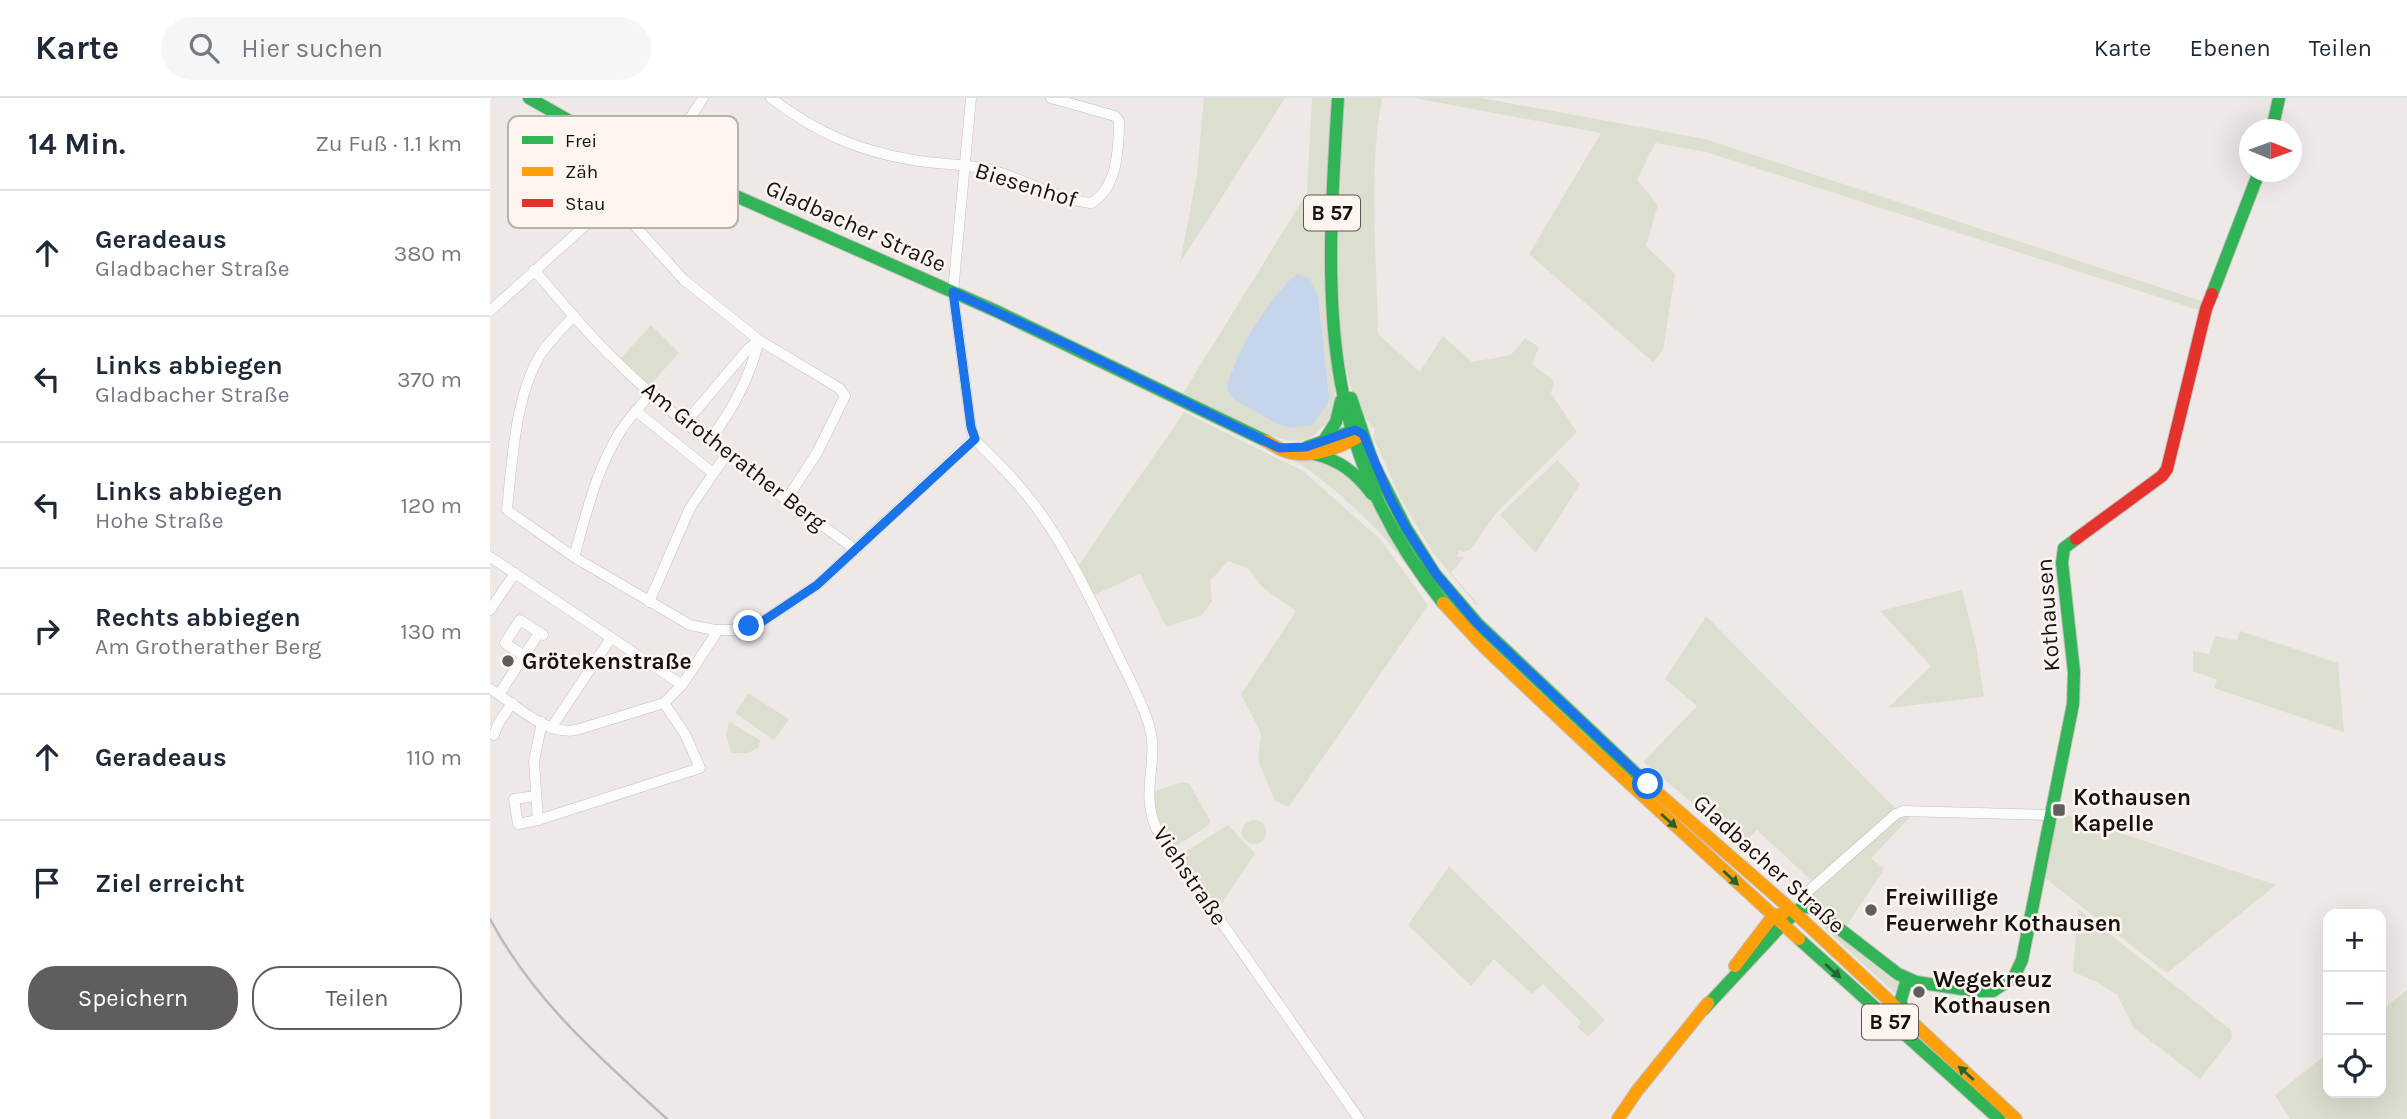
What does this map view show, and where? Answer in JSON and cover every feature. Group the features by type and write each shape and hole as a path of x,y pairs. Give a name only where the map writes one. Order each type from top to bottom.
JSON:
{"street":[{"name":"Gladbacher Straße","path":"530,98 561,116"},
{"path":"692,116 704,98"},
{"path":"771,98 818,130 860,148 912,160 965,166"},
{"path":"574,316 546,346 537,360 525,394 517,430 507,510 574,557 690,625 715,631 736,630 763,621 817,585 975,439 971,427 953,292 971,98"},
{"name":"Biesenhof","path":"965,166 984,169 1082,202 1091,203 1102,196 1109,187 1116,156 1119,121 1115,116 1051,98"},
{"name":"B 57","path":"1338,98 1331,237 1334,329 1342,397 1378,500"},
{"path":"2274,119 2279,98"},
{"name":"Kothausen","path":"1798,909 1814,909 1907,979 1975,991 1993,991 2014,977 2022,960 2073,704 2074,672 2062,563 2064,548 2162,475 2170,463 2206,309 2255,182"},
{"name":"Gladbacher Straße","path":"738,197 1068,345 1290,453 1324,456 1355,473 1378,500 1392,529 1426,580 1453,614 1619,776 1999,1119"},
{"path":"490,311 582,228"},
{"path":"637,228 684,280 759,340 839,388 845,396 818,451 788,499"},
{"name":"Am Grotherather Berg","path":"534,270 611,357 651,393 726,455 856,550"},
{"name":"B 57","path":"1334,329 1356,435"},
{"path":"686,422 748,349 759,340"},
{"path":"709,441 727,417 739,394 759,340"},
{"path":"574,557 594,488 620,431 651,393"},
{"path":"1325,439 1339,417 1342,397"},
{"name":"Am Grotherather Berg","path":"636,411 713,473"},
{"name":"Gladbacher Straße","path":"1356,435 1406,528 1436,574 1477,623 1648,784 1798,909 1901,1013 2016,1119"},
{"path":"1279,448 1306,447 1325,439 1356,435"},
{"path":"1307,453 1356,435"},
{"name":"Viehstraße","path":"975,439 1029,498 1074,568 1141,702 1150,728 1152,744 1148,799 1150,815 1157,830 1359,1119"},
{"path":"649,602 690,508 726,455"},
{"path":"490,556 682,685"},
{"path":"490,610 515,573"},
{"path":"524,656 505,643 520,620 541,634 524,656 494,692 546,725 566,732 664,702 682,685 715,631"},
{"path":"538,820 534,761 546,725 611,638"},
{"path":"536,796 514,799 518,824 700,768 685,734 664,702"},
{"path":"494,735 512,703"},
{"path":"1618,1119 1637,1091 1778,920 1798,909 1805,894 1896,814 1903,811 2050,816"},
{"path":"1901,1013 1901,999 1907,979"}],"green space":[{"path":"1204,98 1285,98 1180,263 1197,174"},
{"path":"1312,98 1332,98 1335,411 1333,422 1311,437 1301,441 1289,441 1259,431 1183,393 1307,193","holes":["1318,296 1329,394 1275,423 1235,400 1232,369 1273,299"]},
{"path":"1343,98 1382,98 1374,185 1378,334 1420,372 1443,336 1472,362 1511,355 1525,338 1539,347 1532,364 1554,381 1551,393 1577,432 1497,512 1471,549 1459,551 1457,556 1464,557 1451,573 1477,606 1433,553 1401,499 1373,437 1375,428 1371,427 1353,394 1344,360 1339,324 1336,248"},
{"path":"1414,98 1481,98 1705,139 2205,302 2202,311 1706,152 1655,143 1637,180 1658,205 1646,246 1675,274 1663,350 1653,362 1529,254 1601,133"},
{"path":"651,325 679,353 650,385 621,358"},
{"path":"1184,412 1303,471 1381,540 1428,605 1289,807 1275,801 1258,760 1261,733 1241,694 1296,611 1262,587 1249,569 1228,561 1210,581 1212,601 1202,615 1166,627 1140,574 1092,596 1078,566"},
{"path":"1287,459 1319,459 1340,467 1364,489 1430,597 1393,548 1368,521 1324,482"},
{"path":"1557,460 1580,484 1536,553 1500,515"},
{"path":"1962,590 1976,645 1984,697 1888,708 1931,666 1880,611"},
{"path":"1706,616 1889,802 1903,814 1915,812 1871,858 1884,869 1847,925 1803,892 1813,882 1757,830 1742,844 1643,762 1697,706 1665,679"},
{"path":"2240,631 2338,663 2344,732 2214,688 2217,680 2193,671 2193,651 2209,654 2215,636 2237,640"},
{"path":"748,693 789,719 774,740 735,713"},
{"path":"729,722 760,740 759,747 748,753 731,753 726,735"},
{"path":"1182,782 1189,783 1210,820 1209,825 1175,847 1159,821 1153,792"},
{"path":"2055,811 2276,885 2167,973 2045,878"},
{"path":"1254,820 1262,824 1266,832 1262,840 1254,844 1246,840 1242,832 1246,824"},
{"path":"1228,825 1255,854 1217,910 1180,855"},
{"path":"1449,866 1605,1020 1588,1037 1577,1027 1581,1022 1543,984 1532,994 1494,959 1471,986 1408,925"},
{"path":"2078,909 2231,1030 2232,1038 2200,1079 2134,1028 2117,995 2097,982 2073,972"},
{"path":"1819,923 1893,980 1900,982 1897,995"},
{"path":"2407,990 2407,1119 2290,1119 2275,1095 2323,1057 2323,1098 2386,1098 2386,1007"}],"water":[{"path":"1297,274 1310,279 1318,296 1329,394 1328,403 1312,425 1290,428 1275,423 1235,400 1227,391 1235,362 1253,328 1276,296"}],"railway":[{"path":"490,919 526,976 547,1002 593,1050 667,1119"}],"traffic: fast":[{"path":"529,98 561,116"},
{"path":"1338,98 1331,235 1332,300 1338,362 1350,424 1370,484 1401,543 1443,603"},
{"path":"2274,119 2279,98"},
{"path":"2212,294 2255,182"},
{"path":"738,197 996,311 1266,441"},
{"path":"1351,398 1373,463 1406,528 1435,574 1477,623 1643,780"},
{"path":"1325,439 1336,422 1341,401"},
{"path":"1307,447 1355,430 1358,432"},
{"path":"1314,454 1347,468 1372,494"},
{"path":"1703,1010 1803,906 1814,909 1898,974 1916,982 1993,991 2014,977 2022,960 2073,704 2074,672 2062,563 2064,548 2076,539"},
{"path":"1799,939 1999,1119"},
{"path":"1901,1013 1901,999 1907,979"}],"traffic: slow":[{"path":"1266,441 1288,452 1308,454 1336,448 1360,436"},
{"path":"1443,603 1485,648 1580,738 1799,939"},
{"path":"1643,780 1794,912 2016,1119"},
{"path":"1735,966 1773,916 1783,914"},
{"path":"1618,1119 1637,1091 1708,1003"}],"traffic: jam":[{"path":"2076,539 2162,476 2167,469 2212,294"}],"place":[{"name":"Grötekenstraße","path":"508,661"},
{"name":"Kothausen Kapelle","path":"2059,810"},
{"name":"Freiwillige Feuerwehr Kothausen","path":"1871,910"},
{"name":"Wegekreuz Kothausen","path":"1919,992"}],"route":[{"path":"749,626 763,621 817,585 975,439 971,427 953,292 1279,448 1306,447 1355,430 1363,434 1390,498 1436,574 1477,623 1648,784"}]}
